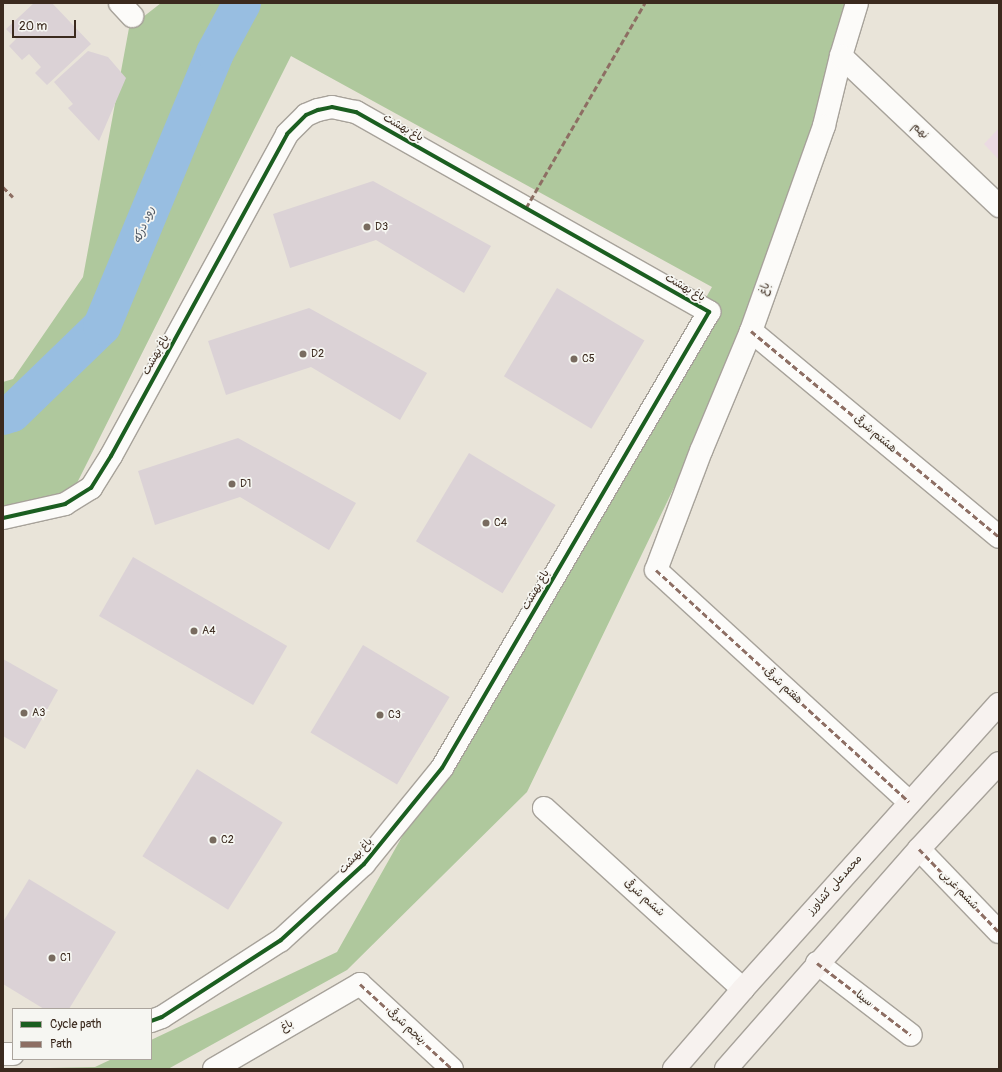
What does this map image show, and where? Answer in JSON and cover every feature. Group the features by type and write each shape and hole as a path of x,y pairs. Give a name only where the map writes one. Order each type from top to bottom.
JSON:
{"main road":[{"name":"محمدعلی کشاورز","path":"674,1069 909,802 999,704"},
{"path":"726,1069 817,963 919,849 999,763"}],"street":[{"name":"باغ","path":"656,570 701,451 751,331 824,126 841,56 857,3"},
{"name":"نهم","path":"841,56 999,206"},
{"name":"باغ بهشت","path":"3,518 65,504 91,488 115,449 288,134 306,115 318,110 332,107 356,112 709,312 442,768 364,864 281,940 162,1017 152,1021"},
{"name":"هشتم شرقی","path":"751,331 999,537"},
{"name":"هفتم شرقی","path":"656,570 909,802"},
{"name":"ششم شرقی","path":"544,808 743,989"},
{"name":"ششم غربی","path":"919,849 999,932"},
{"name":"سینا","path":"817,963 911,1035"},
{"name":"باغ","path":"214,1069 360,984"},
{"name":"پنجم شرقی","path":"360,984 452,1069"}],"shaded area":[{"path":"999,128 999,160 984,144"}],"green space":[{"path":"161,3 851,3 822,106 737,351 697,440 527,792 347,970 168,1069 4,1069 95,1067 110,1060 152,1060 152,1040 337,952 712,287 291,56 73,491 3,509 3,382 13,379 83,277 129,28"}],"building":[{"path":"34,3 52,3 91,44 47,85 35,73 41,67 29,54 22,60 9,46 16,39 6,29"},
{"path":"88,51 108,57 126,78 99,141 68,108 73,104 54,82"},
{"name":"D3","path":"373,181 491,246 464,293 376,240 290,268 273,214"},
{"name":"C5","path":"557,288 644,341 591,429 504,376"},
{"name":"D2","path":"309,308 427,373 400,420 311,367 226,395 208,341"},
{"name":"D1","path":"238,438 356,503 329,550 240,497 155,525 138,471"},
{"name":"C4","path":"469,453 556,505 503,593 416,541"},
{"name":"A4","path":"133,557 287,646 253,705 99,616"},
{"name":"C3","path":"363,645 450,697 397,784 310,732"},
{"name":"A3","path":"3,659 58,690 25,749 3,736"},
{"name":"C2","path":"197,769 283,823 228,910 142,856"},
{"name":"C1","path":"29,879 116,932 70,1008 42,1008 3,984 3,922"}],"waterway":[{"name":"رود درکه","path":"3,416 12,413 102,326 215,53 242,3"}],"marked path":[{"path":"526,208 645,3"},
{"path":"3,187 13,197"},
{"path":"751,331 999,537"},
{"path":"656,570 909,802"},
{"path":"919,849 999,932"},
{"path":"817,963 911,1035"},
{"path":"360,984 452,1069"}],"cycle path":[{"path":"3,518 65,504 91,488 111,456 287,134 306,115 318,110 332,107 356,112 709,312 442,768 364,864 281,940 162,1017 152,1021"}],"place":[{"name":"D3","path":"367,227"},
{"name":"D2","path":"303,354"},
{"name":"C5","path":"574,359"},
{"name":"D1","path":"232,484"},
{"name":"C4","path":"486,523"},
{"name":"A4","path":"194,631"},
{"name":"A3","path":"24,713"},
{"name":"C3","path":"380,715"},
{"name":"C2","path":"213,840"},
{"name":"C1","path":"52,958"}]}
